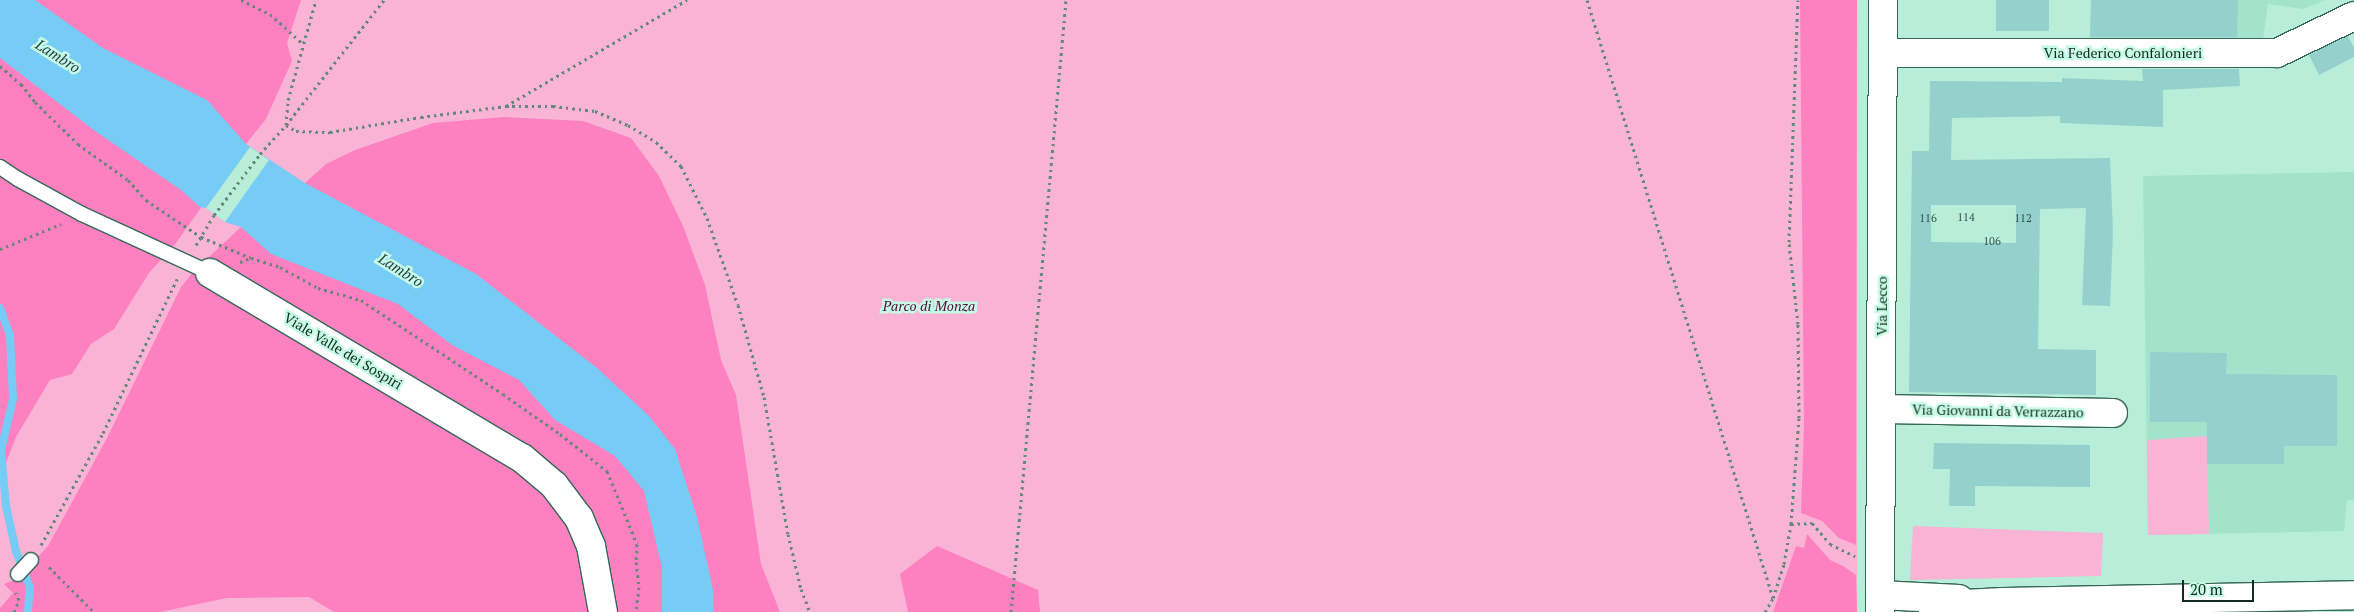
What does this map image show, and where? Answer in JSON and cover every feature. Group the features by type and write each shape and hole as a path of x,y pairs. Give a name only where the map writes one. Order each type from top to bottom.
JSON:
{"street":[{"name":"Via Lecco","path":"1880,604 1883,0"},
{"name":"Via Federico Confalonieri","path":"1883,53 2277,53 2354,16"},
{"name":"Viale Valle dei Sospiri","path":"198,266 522,458 535,468 554,485 578,518 591,546 603,612"},
{"name":"Via Giovanni da Verrazzano","path":"1882,409 2113,413"},
{"path":"1933,612 1963,604 2003,602 2354,595"},
{"path":"1880,604 1928,596 2003,602"}],"lane":[{"name":"Viale Valle dei Sospiri","path":"0,167 82,214 198,266"},
{"path":"15,580 35,554"}],"path":[{"path":"286,125 288,100 316,0"},
{"path":"94,612 35,554 198,266 201,237 214,215 260,154 286,125 384,0"},
{"path":"506,106 687,0"},
{"path":"1011,612 1066,0"},
{"path":"1587,0 1774,598"},
{"path":"1765,612 1774,598 1784,564 1790,524 1799,418 1798,324 1789,242 1798,0"},
{"path":"243,1 270,14 303,43"},
{"path":"0,66 21,84 35,102 78,144 128,180 146,200 201,237 251,258"},
{"path":"286,125 296,131 330,132 421,117 506,106 554,106 595,111 628,125 656,142 681,166 707,218 738,305 764,397 788,534 801,589 810,612"},
{"path":"0,249 26,240 82,214"},
{"path":"1790,524 1812,523 1830,544 1856,557 1881,557"},
{"path":"14,612 19,600 15,580"}],"shaded area":[{"path":"0,0 301,0 287,43 292,61 266,119 246,144 176,243 149,273 114,329 91,344 72,374 50,380 16,437 6,463 0,465"},
{"path":"1800,0 1857,0 1856,545 1839,538 1822,521 1801,513 1804,425"},
{"path":"2091,0 2325,0 2303,9 2268,4 2263,39 2237,43 2090,42"},
{"path":"504,117 583,121 631,138 659,176 683,226 705,285 721,360 736,395 761,564 780,612 334,612 309,597 227,598 160,612 0,612 0,608 13,593 4,584 17,579 48,546 107,438 181,287 193,272 241,227 305,183 326,164 355,150 433,123"},
{"path":"2354,172 2354,500 2347,500 2344,531 2148,535 2143,176"},
{"path":"1807,534 1830,560 1856,575 1857,612 1773,612 1796,546 1804,548"},
{"path":"937,546 1038,590 1040,612 908,612 900,574"}],"green space":[{"name":"Parco di Monza","path":"0,0 1857,0 1857,612 0,612"},
{"path":"2207,436 2209,534 2148,535 2147,440"},
{"path":"1913,526 2103,533 2101,576 1910,580"}],"water":[{"name":"Lambro","path":"0,0 35,0 103,48 207,100 246,144 305,183 476,274 597,368 649,416 675,449 697,517 713,590 713,612 662,612 662,568 644,491 615,456 555,420 519,380 452,345 398,304 271,254 241,227 225,222 206,208 200,207 181,190 95,131 0,58"}],"pier":[{"path":"250,147 269,160 225,222 206,208"}],"building":[{"path":"1996,0 2049,0 2049,31 1996,31"},
{"path":"2091,0 2238,0 2237,37 2090,37"},
{"path":"2348,36 2354,48 2354,57 2319,75 2309,55"},
{"path":"2142,69 2239,69 2240,86 2163,90 2163,127 2060,123 2060,116 1952,118 1951,160 2110,158 2113,232 2110,306 2082,305 2086,208 2040,209 2038,349 2096,350 2096,395 1909,392 1912,151 1929,151 1930,81 2062,82 2062,78 2143,81","holes":["1931,205 2016,205 2016,243 1931,242"]},
{"path":"2150,352 2227,353 2226,374 2337,375 2337,446 2284,446 2284,464 2207,464 2207,422 2150,422"},
{"path":"1934,443 2090,445 2090,487 1975,486 1975,506 1949,506 1950,469 1933,469"}],"waterway":[{"path":"0,308 10,335 13,399 1,450 6,506 16,551 30,587 28,612"}]}
